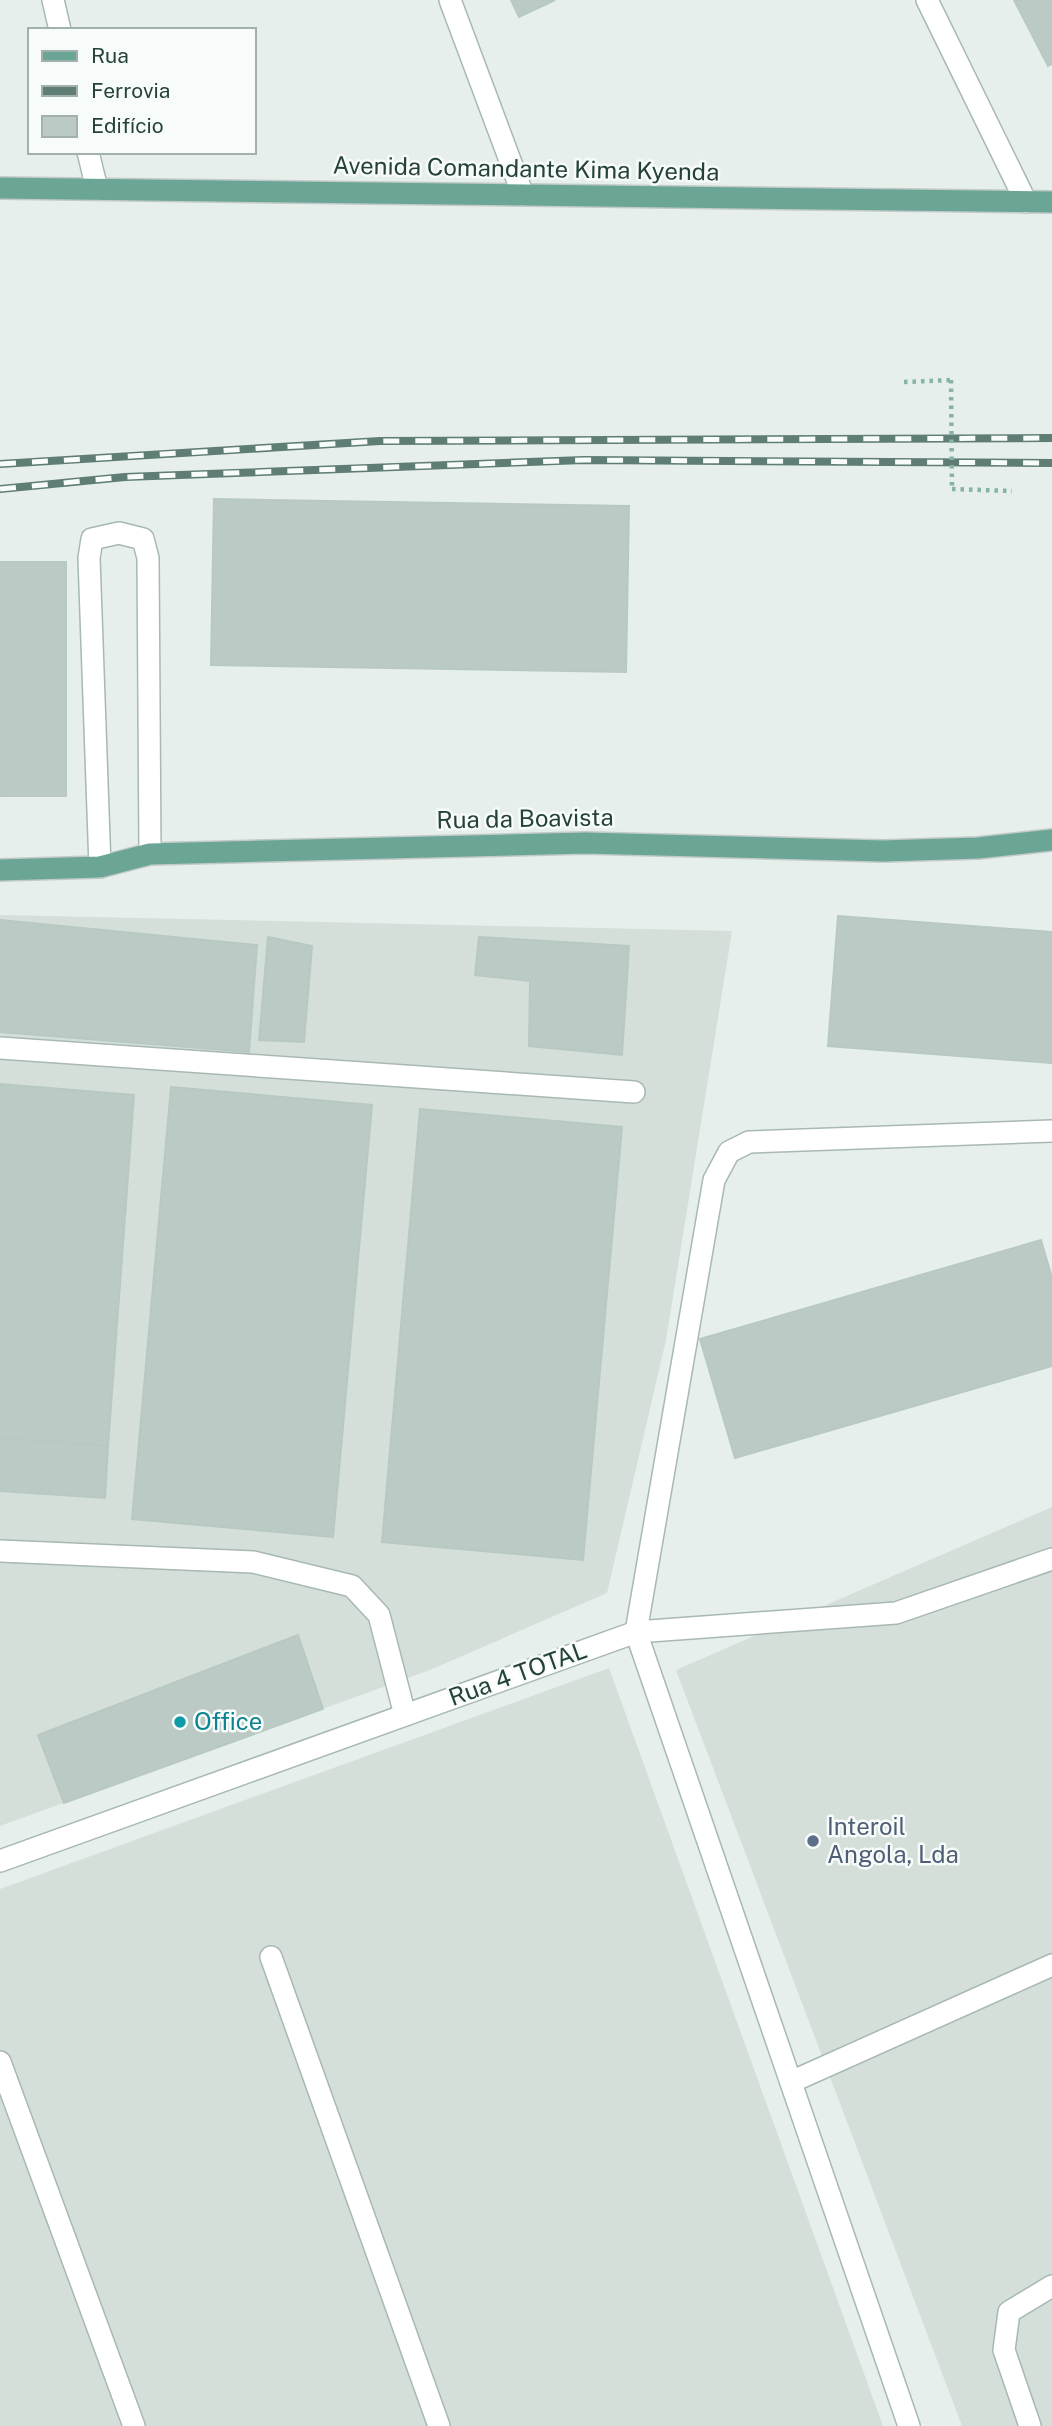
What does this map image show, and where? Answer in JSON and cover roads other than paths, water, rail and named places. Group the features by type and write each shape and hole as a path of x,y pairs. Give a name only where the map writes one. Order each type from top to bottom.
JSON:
{"main road":[{"name":"Avenida Comandante Kima Kyenda","path":"0,188 1052,202"},
{"name":"Rua da Boavista","path":"0,870 100,867 150,853 585,843 883,851 978,848 1052,840"}],"street":[{"path":"53,0 60,28"},
{"path":"450,0 523,195"},
{"path":"927,0 1026,202"},
{"path":"88,154 97,189"},
{"path":"100,867 89,558 92,538 119,533 144,540 148,558 150,853"},
{"path":"0,1048 634,1092"},
{"path":"909,2426 636,1632 714,1180 729,1152 749,1142 1052,1131"},
{"path":"0,1551 253,1562 352,1586 379,1615 405,1715"},
{"name":"Rua 4 TOTAL","path":"0,1861 636,1632 896,1613 1052,1559"},
{"path":"271,1957 439,2426"},
{"path":"791,2082 1052,1965"},
{"path":"0,2062 134,2426"},
{"path":"1030,2426 1004,2350 1009,2312 1052,2286"}],"railway":[{"path":"0,464 380,441 1052,438"},
{"path":"0,489 125,477 584,460 1052,463"}],"place":[{"name":"Office","path":"180,1722"},
{"name":"Interoil Angola, Lda","path":"813,1841"}]}
